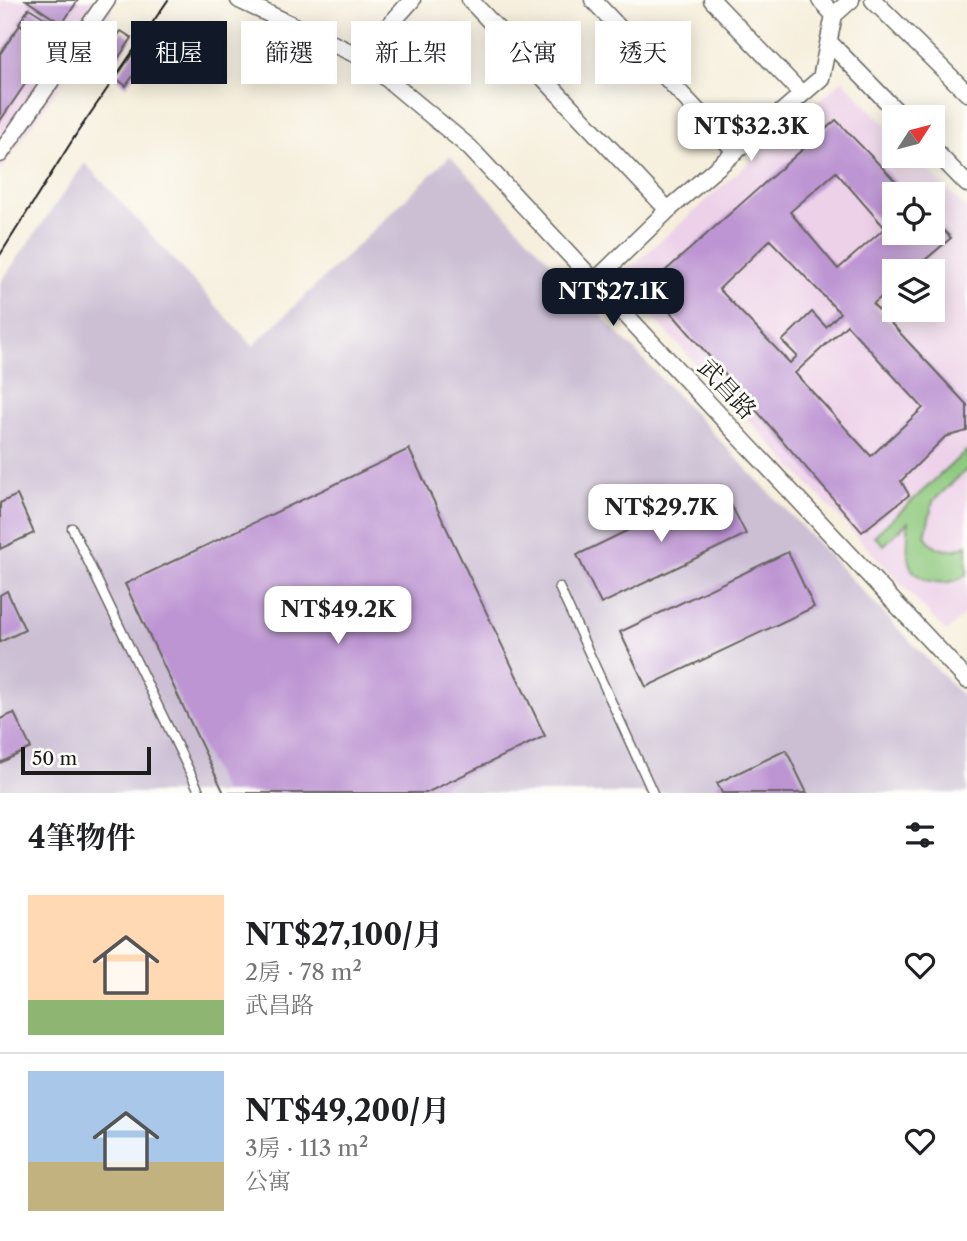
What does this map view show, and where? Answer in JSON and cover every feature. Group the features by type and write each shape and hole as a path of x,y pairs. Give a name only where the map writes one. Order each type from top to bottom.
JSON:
{"street":[{"path":"0,154 107,0"},
{"name":"武昌路","path":"239,0 351,52"},
{"path":"393,21 412,0"},
{"path":"470,0 668,210"},
{"path":"593,0 736,152"},
{"path":"712,0 802,94"},
{"path":"820,0 834,15"},
{"path":"595,281 668,210 821,78 834,15 851,0"},
{"path":"873,0 967,93"},
{"path":"829,41 890,105"},
{"name":"武昌路","path":"393,84 469,147 967,680"},
{"path":"945,161 967,184"}],"lane":[{"path":"72,528 200,793"},
{"path":"559,587 653,793"}],"shaded area":[{"path":"0,0 100,0 113,9 105,21 21,21 21,84 61,84 0,171"},
{"path":"843,80 882,121 882,168 927,168 940,182 882,182 882,245 945,245 945,187 967,210 967,612 946,632 617,279"},
{"path":"450,156 967,701 967,793 0,793 0,283 85,163 253,346"}],"green space":[{"path":"967,450 967,469 933,501 925,536 944,550 955,550 967,545 967,574 952,581 926,580 912,570 909,562 908,522 884,545 874,536"}],"building":[{"path":"26,0 78,0 64,21 58,21"},
{"path":"29,8 49,21 21,21 21,24 19,23"},
{"path":"21,26 21,84 25,84 0,121 0,54"},
{"path":"121,31 131,39 117,60 117,37"},
{"path":"131,56 131,79 126,86 117,77"},
{"path":"836,120 896,182 882,182 882,225 836,172 790,212 838,269 882,231 882,245 943,245 926,259 882,259 882,296 873,304 882,314 882,322 890,322 967,405 967,431 945,437 901,481 909,495 862,532 648,286","holes":["770,240 840,313 826,327 812,312 782,341 797,356 790,363 719,289","847,325 923,408 871,456 795,373"]},
{"path":"945,232 951,238 945,243"},
{"path":"409,449 545,736 426,793 224,793 125,584"},
{"path":"721,485 746,534 601,604 577,555"},
{"path":"17,495 34,533 0,549 0,503"},
{"path":"788,552 814,607 646,687 620,632"},
{"path":"7,591 25,630 0,642 0,595"},
{"path":"14,713 31,748 0,763 0,719"},
{"path":"786,750 807,793 722,793 717,783"}],"tram line":[{"path":"0,255 77,133 168,0"}]}
